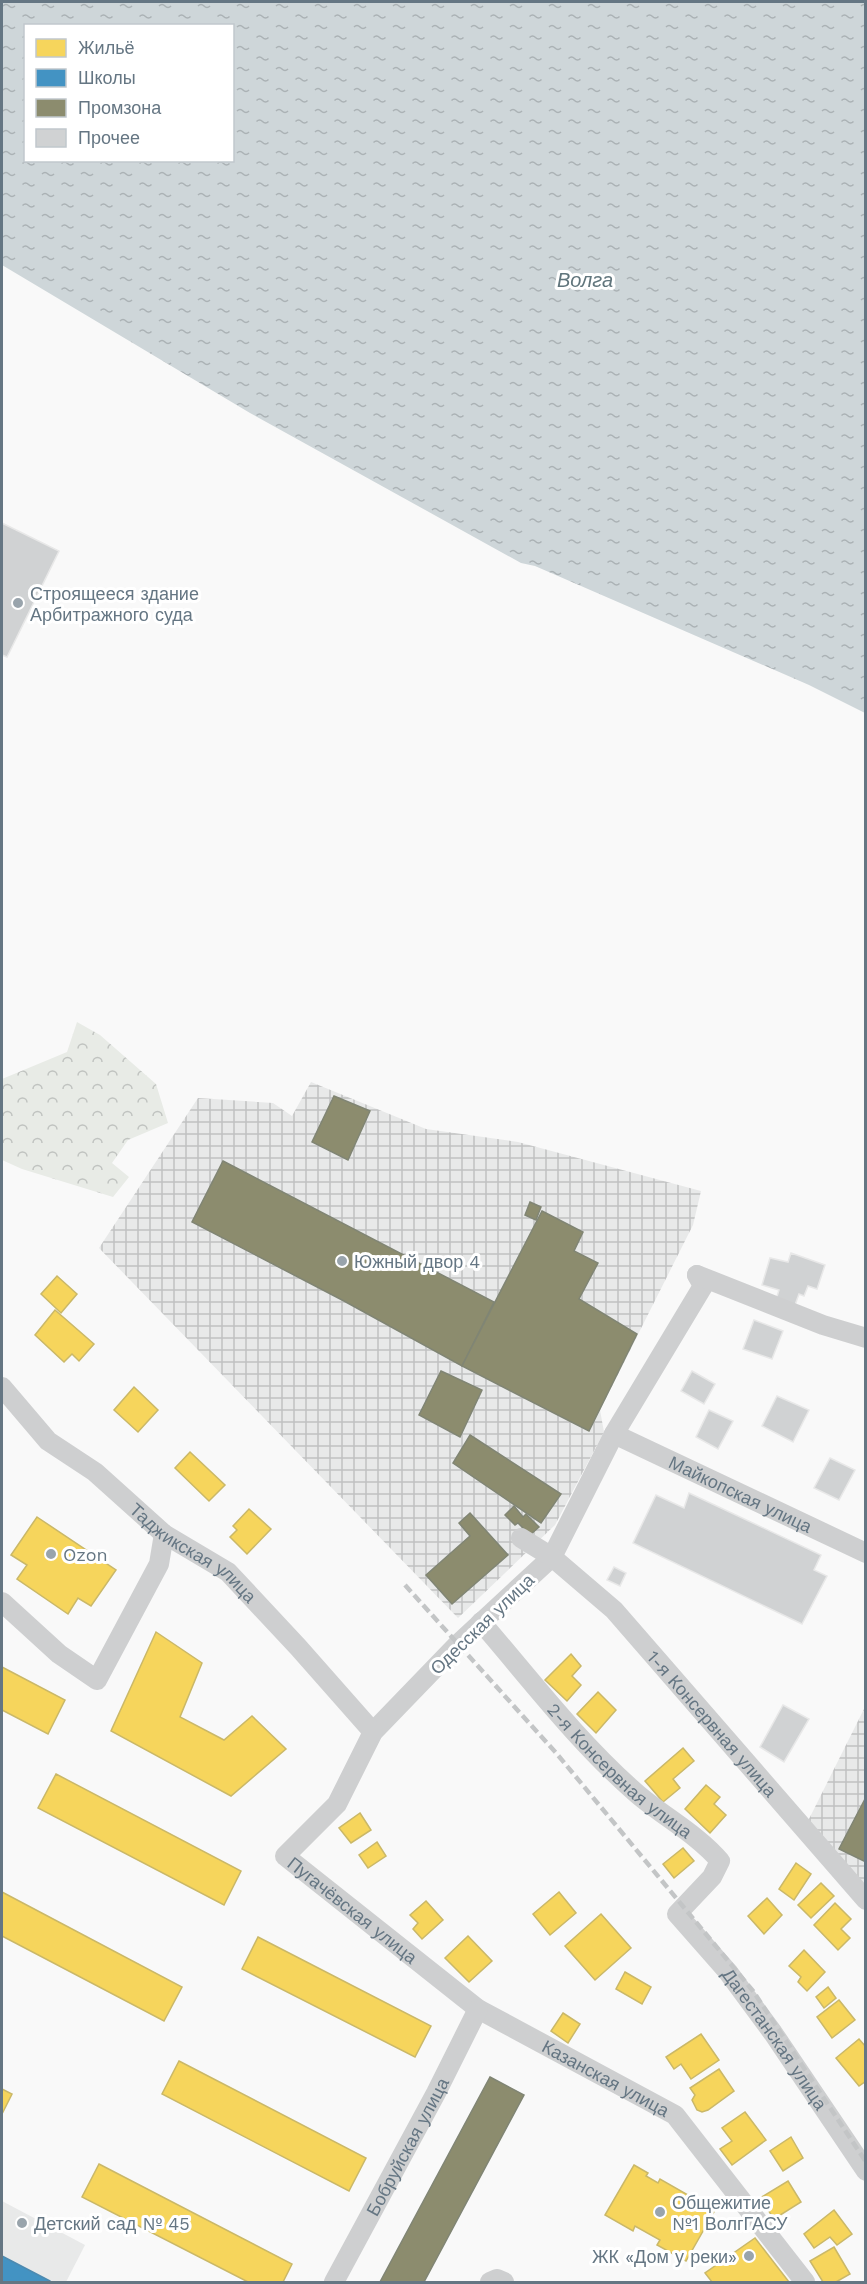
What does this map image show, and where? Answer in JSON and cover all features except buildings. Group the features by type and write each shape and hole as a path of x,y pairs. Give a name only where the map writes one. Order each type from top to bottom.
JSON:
{"street":[{"name":"Одесская улица","path":"337,1804 374,1732 481,1622 552,1557 614,1434 703,1286 698,1275 823,1325 866,1338"},
{"name":"Таджикская улица","path":"2,1387 48,1441 95,1472 164,1534 228,1572 374,1732"},
{"name":"Майкопская улица","path":"614,1434 866,1553"},
{"path":"2,1602 59,1654 97,1680 159,1564 164,1534"},
{"name":"1-я Консервная улица","path":"520,1538 552,1557 615,1610 866,1900"},
{"name":"2-я Консервная улица","path":"481,1622 576,1736 636,1793 708,1847 720,1861 712,1877 677,1914"},
{"name":"Пугачёвская улица","path":"337,1804 285,1856 478,2009"},
{"name":"Дагестанская улица","path":"677,1914 728,1972 866,2171"},
{"name":"Бобруйская улица","path":"334,2283 436,2093 478,2009"},
{"name":"Казанская улица","path":"478,2009 675,2115 805,2283"},
{"path":"490,2283 497,2279 504,2283"}],"shaded area":[{"path":"311,1082 426,1129 518,1142 701,1191 693,1225 600,1410 604,1432 555,1525 458,1618 99,1248 198,1098 273,1103 292,1116"},
{"path":"865,1707 865,1884 834,1853 808,1821"},
{"name":"Детский сад № 45","path":"2,2201 85,2245 66,2282 2,2282"}],"green space":[{"path":"77,1022 100,1035 156,1084 168,1123 128,1140 112,1163 129,1177 113,1197 22,1169 2,1160 2,1079 67,1052"}],"water":[{"name":"Волга","path":"2,2 865,2 865,713 809,685 535,566 521,563 250,413 2,265"}],"railway":[{"path":"405,1585 557,1754 753,1991 866,2162"}],"place":[{"name":"Строящееся здание Арбитражного суда","path":"18,603"},
{"name":"Южный двор 4","path":"342,1261"},
{"name":"Ozon","path":"51,1554"},
{"name":"Общежитие №1 ВолгГАСУ","path":"660,2212"},
{"name":"Детский сад № 45","path":"22,2223"},
{"name":"ЖК «Дом у реки»","path":"749,2256"}]}
